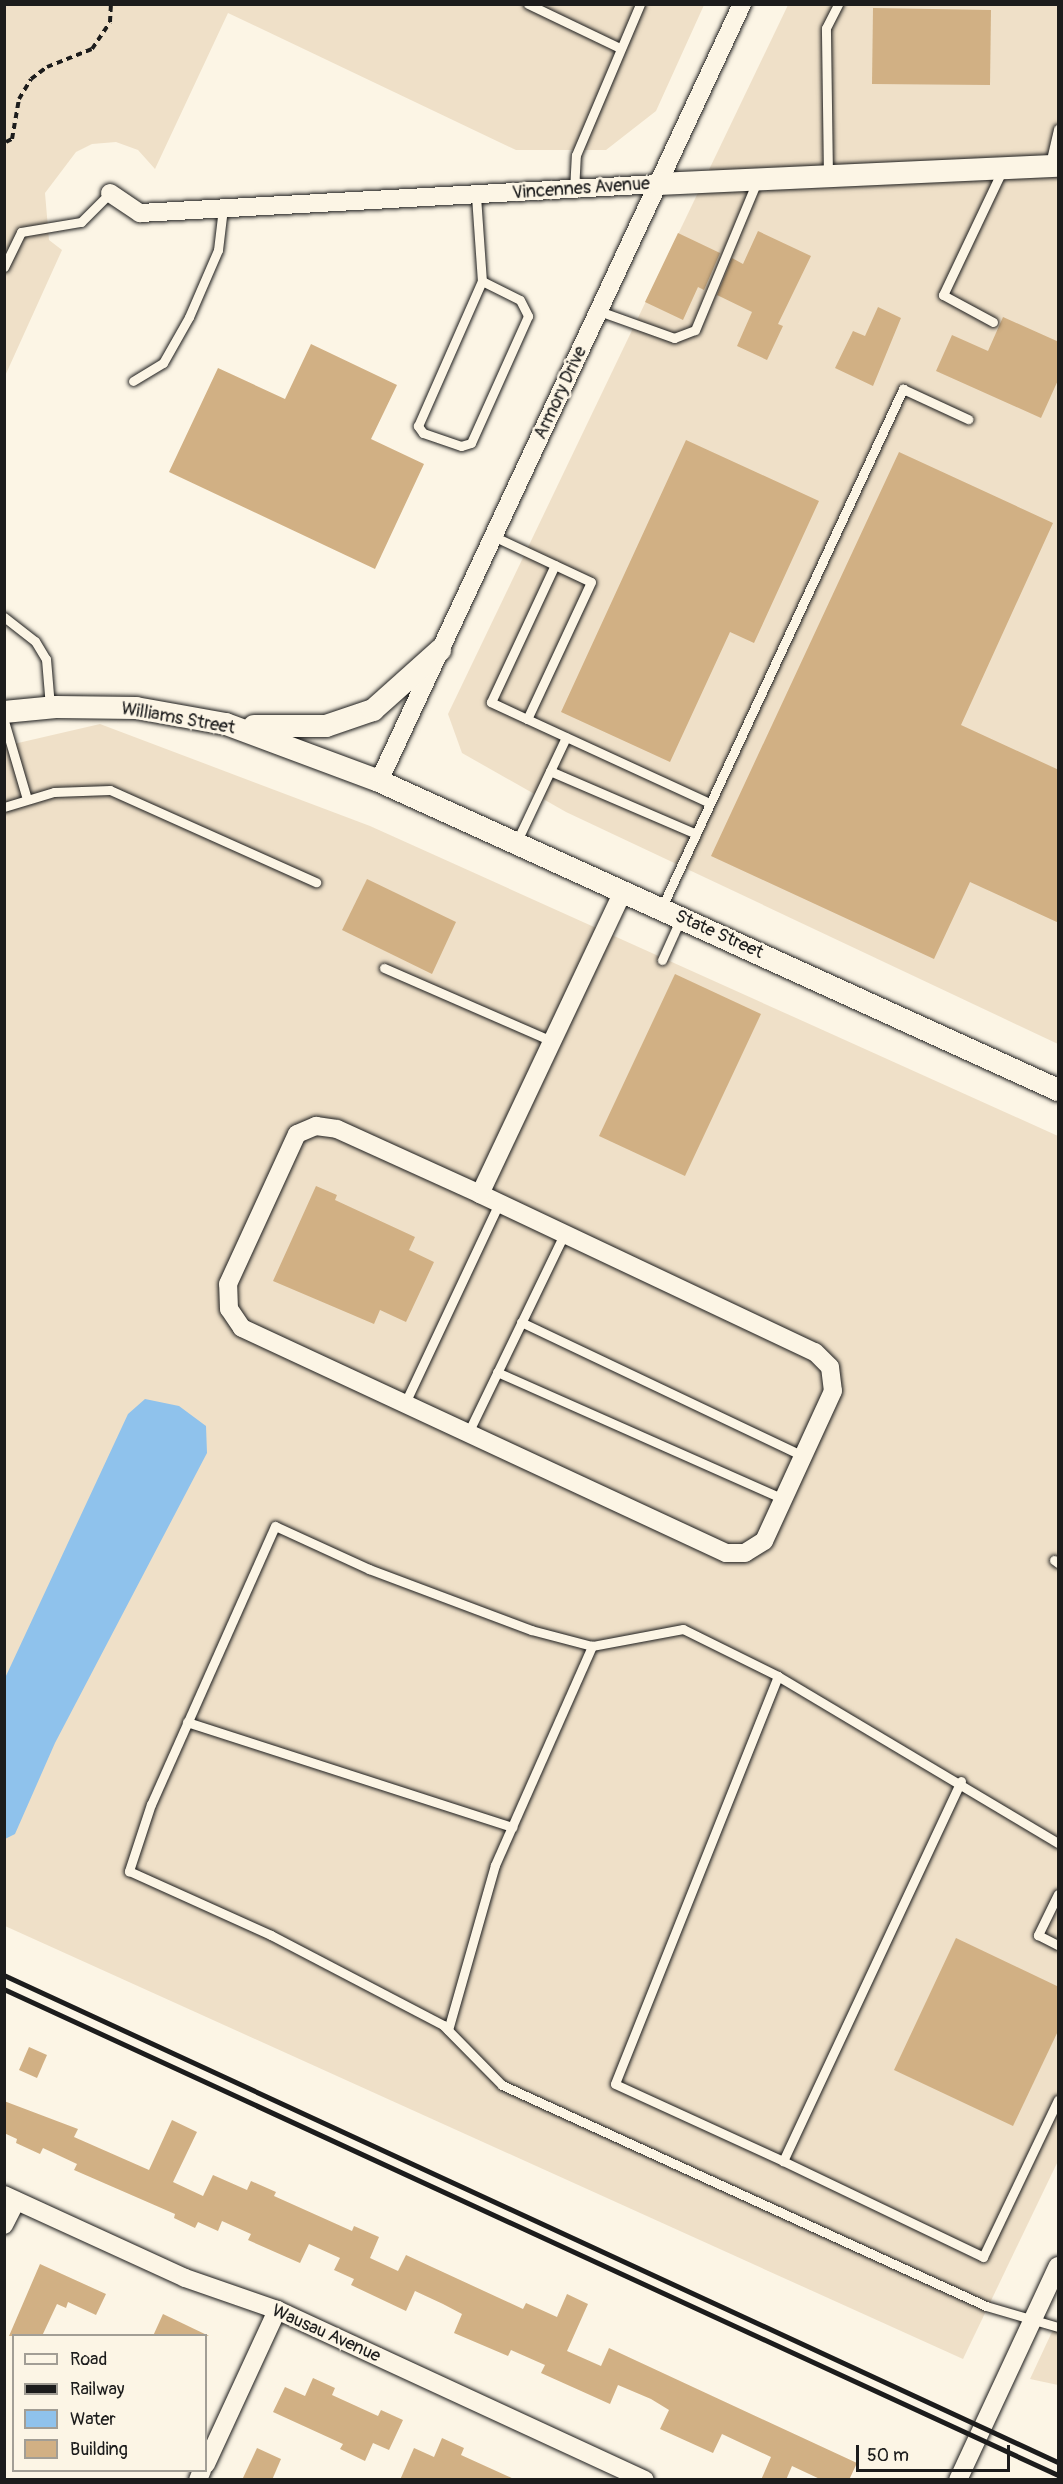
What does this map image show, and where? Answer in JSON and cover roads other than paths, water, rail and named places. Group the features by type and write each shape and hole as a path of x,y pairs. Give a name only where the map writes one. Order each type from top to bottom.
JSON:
{"street":[{"name":"Armory Drive","path":"379,781 742,4"},
{"name":"Vincennes Avenue","path":"110,193 140,213 574,191 658,184 758,182 1054,167"},
{"path":"226,723 317,726 373,710 440,651"},
{"name":"Williams Street","path":"4,712 50,708 136,708 226,723 379,781"},
{"name":"State Street","path":"379,781 1059,1090"},
{"path":"480,1194 623,892"},
{"path":"316,1126 337,1129 499,1203 815,1352 830,1367 833,1391 764,1541 745,1553 726,1553 242,1328 229,1309 228,1284 297,1134 316,1126"},
{"path":"4,2225 10,2198"},
{"name":"Wausau Avenue","path":"10,2198 185,2278 277,2310 645,2480"},
{"path":"958,2480 1059,2266"},
{"path":"207,2462 277,2310"}],"lane":[{"path":"528,4 620,48"},
{"path":"574,191 576,155 640,4"},
{"path":"828,178 826,28 837,4"},
{"path":"1054,167 1059,129"},
{"path":"993,322 943,294 1003,169"},
{"path":"599,311 674,338 695,330 758,182"},
{"path":"4,267 21,232 81,222 110,193"},
{"path":"476,196 482,280 418,426 423,433 461,446 471,443 528,316 520,300 482,280"},
{"path":"133,381 163,363 189,317 218,250 223,208"},
{"path":"662,960 671,914 696,834 903,389 968,418"},
{"path":"493,536 591,582 527,719"},
{"path":"555,565 491,702 710,803"},
{"path":"4,616 35,641 45,659 50,708"},
{"path":"4,721 27,798"},
{"path":"516,843 566,737"},
{"path":"550,771 696,834"},
{"path":"4,807 27,798 70,790 110,790 316,882"},
{"path":"384,968 552,1041"},
{"path":"405,1403 499,1203"},
{"path":"468,1433 564,1234"},
{"path":"521,1322 803,1456"},
{"path":"497,1372 783,1498"},
{"path":"1059,1843 961,1781 778,1676 683,1629 592,1646 531,1630 369,1569 275,1526 151,1804 129,1871 271,1935 448,2030 502,2085 986,2306 1034,2317 1059,2327"},
{"path":"448,2030 495,1865 592,1646"},
{"path":"778,1676 615,2084 983,2257 1059,2100"},
{"path":"187,1722 512,1827"},
{"path":"783,2162 961,1781"},
{"path":"1059,1894 1038,1935 1059,1945"}],"water":[{"path":"145,1399 179,1406 206,1426 207,1453 55,1743 15,1834 5,1839 5,1678 128,1414"}],"railway":[{"path":"4,1975 1058,2462"},
{"path":"4,1989 1058,2475"}]}
